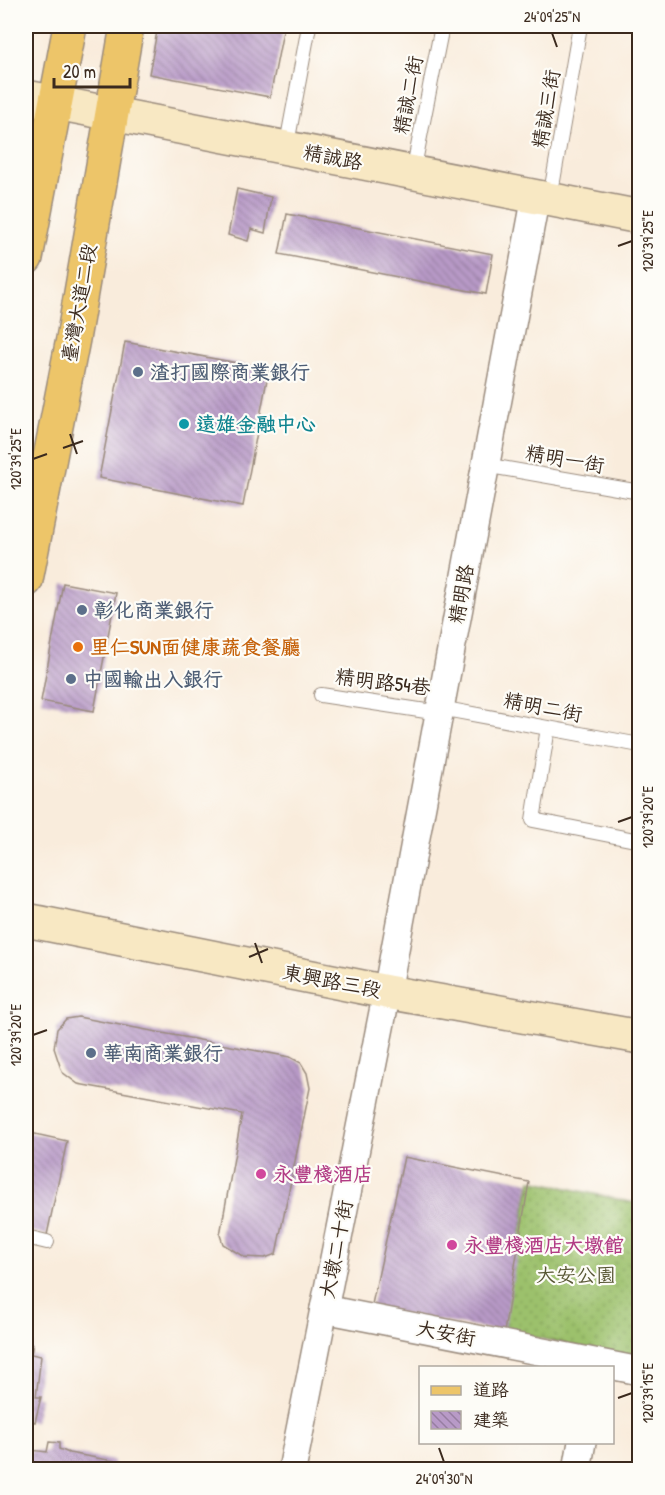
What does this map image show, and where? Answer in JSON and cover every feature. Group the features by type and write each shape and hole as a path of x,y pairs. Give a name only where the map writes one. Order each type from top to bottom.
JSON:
{"main road":[{"path":"26,258 36,99 70,26"},
{"name":"臺灣大道二段","path":"26,580 57,424 128,26"}],"street":[{"name":"精誠路","path":"36,99 639,217"},
{"name":"精明路","path":"387,992 484,465 543,197"},
{"name":"東興路三段","path":"26,920 387,992 639,1036"},
{"name":"大墩二十街","path":"292,1470 387,992"},
{"name":"大安街","path":"324,1309 597,1365"},
{"name":"大安街","path":"614,1367 639,1371"},
{"path":"577,1470 582,1444"}],"lane":[{"path":"286,148 309,26"},
{"name":"精誠二街","path":"413,172 442,26"},
{"name":"精誠三街","path":"543,197 580,26"},
{"name":"精明一街","path":"484,465 639,492"},
{"name":"精明路54巷","path":"321,695 426,711 440,708"},
{"name":"精明二街","path":"440,708 639,745"},
{"path":"548,728 534,820 639,840"},
{"path":"26,1237 47,1242"}],"green space":[{"name":"大安公園","path":"531,1180 639,1204 639,1360 501,1330"}],"building":[{"path":"158,26 284,26 270,97 149,74"},
{"path":"237,189 271,197 265,233 251,229 248,241 228,235"},
{"path":"287,214 493,254 486,294 279,254"},
{"name":"遠雄金融中心","path":"125,342 269,369 243,506 99,478"},
{"name":"里仁SUN面健康蔬食餐廳","path":"63,583 116,593 94,711 41,701"},
{"path":"78,1017 290,1057 301,1063 307,1073 310,1088 276,1254 265,1258 244,1257 223,1244 220,1235 242,1114 78,1084 62,1072 54,1048 57,1029 66,1019"},
{"path":"26,1132 67,1141 47,1235 26,1230"},
{"name":"永豐棧酒店大墩館","path":"404,1157 529,1182 504,1332 371,1309"},
{"path":"26,1343 33,1344 31,1354 41,1356 36,1397 41,1397 35,1422 26,1420"},
{"path":"49,1442 59,1443 59,1449 69,1453 114,1461 113,1470 26,1470 26,1455 30,1455 31,1450 47,1452"}],"place":[{"name":"渣打國際商業銀行","path":"138,372"},
{"name":"遠雄金融中心","path":"184,424"},
{"name":"彰化商業銀行","path":"82,610"},
{"name":"里仁SUN面健康蔬食餐廳","path":"78,647"},
{"name":"中國輸出入銀行","path":"71,679"},
{"name":"華南商業銀行","path":"91,1053"},
{"name":"永豐棧酒店","path":"261,1174"},
{"name":"永豐棧酒店大墩館","path":"452,1245"}]}
